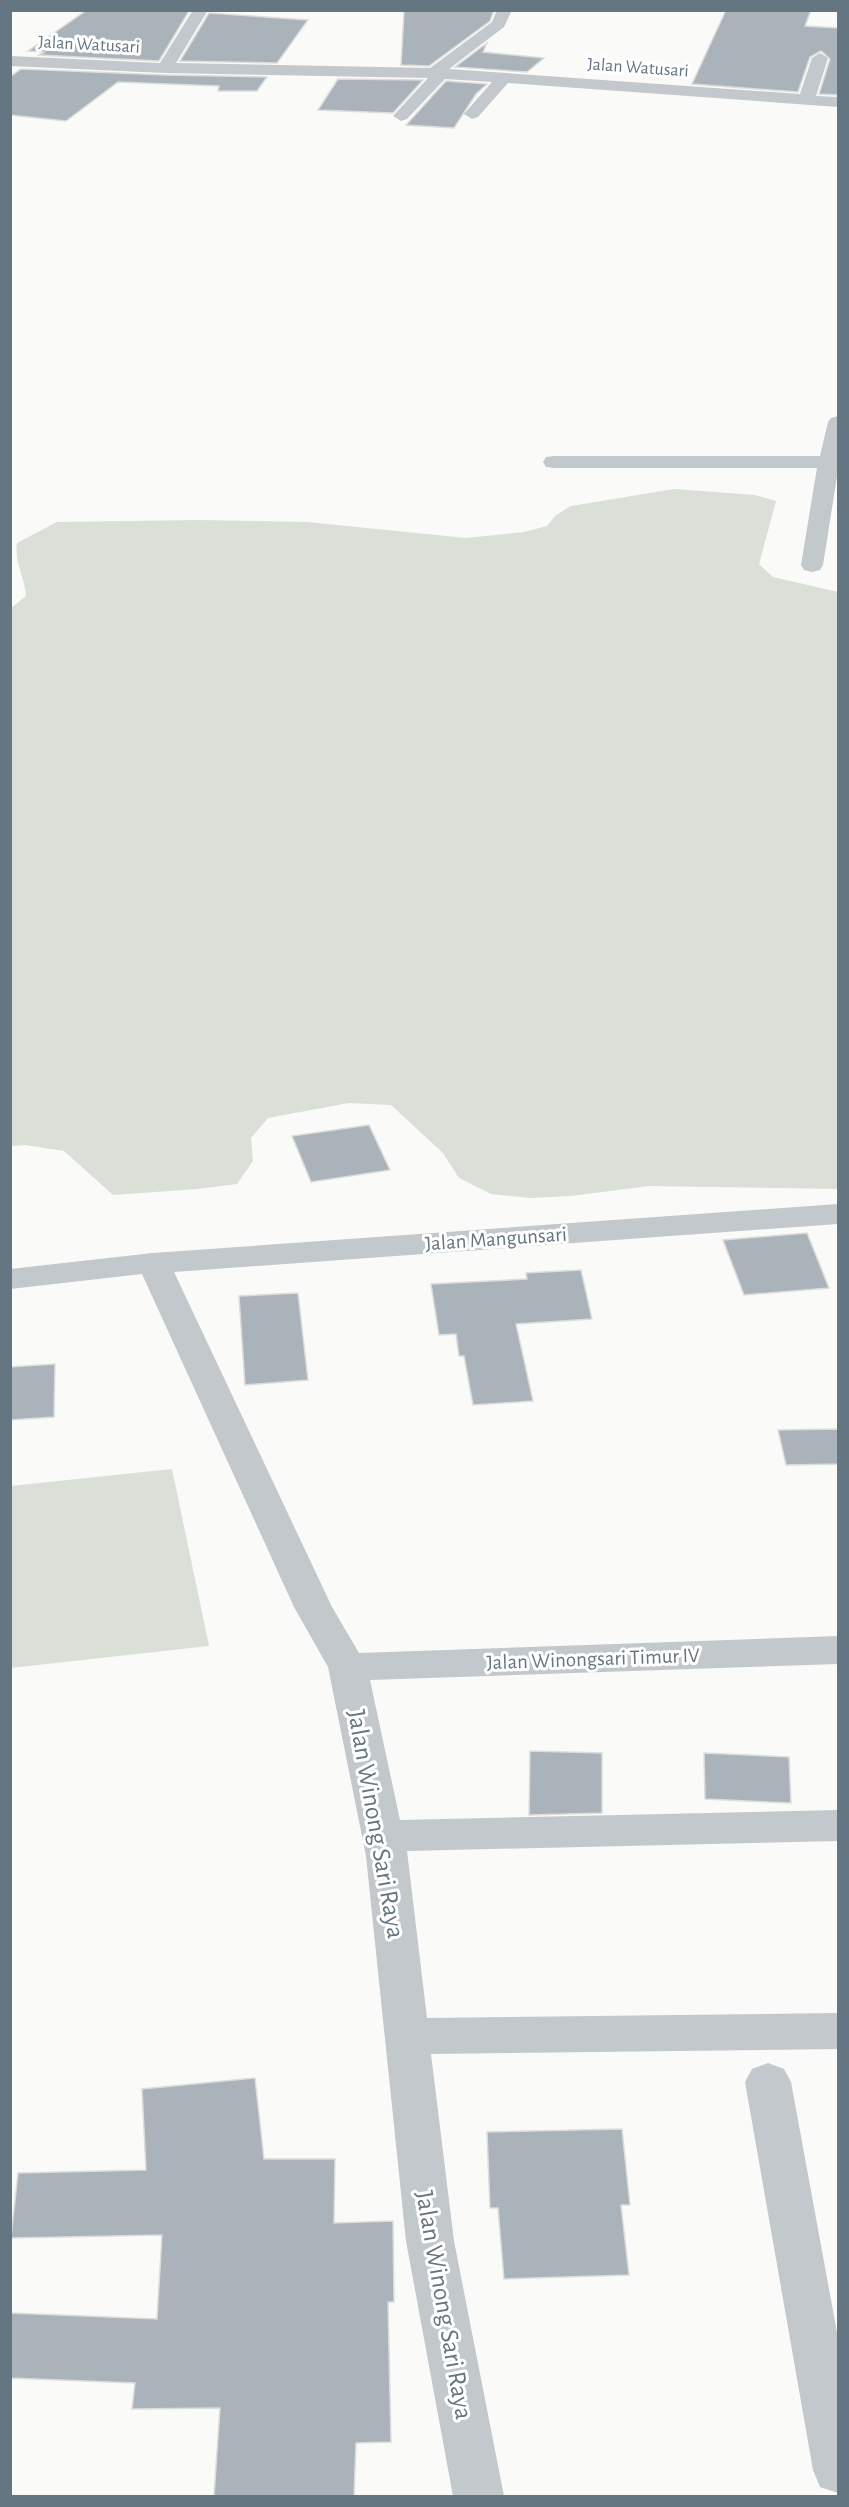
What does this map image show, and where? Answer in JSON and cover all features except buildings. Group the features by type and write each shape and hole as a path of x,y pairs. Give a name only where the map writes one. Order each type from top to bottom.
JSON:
{"street":[{"name":"Jalan Watusari","path":"165,68 201,10"},
{"path":"401,116 437,74 499,24 505,10"},
{"path":"806,100 820,58"},
{"name":"Jalan Watusari","path":"10,61 165,68 437,74 838,102"},
{"path":"472,114 504,78"},
{"path":"812,565 828,540 829,462 837,434"},
{"path":"554,462 829,462"},
{"name":"Jalan Mangunsari","path":"10,1279 153,1263 838,1214"},
{"name":"Jalan Winong Sari Raya","path":"153,1263 313,1607 348,1667 387,1856 430,2241 478,2496"},
{"name":"Jalan Winongsari Timur IV","path":"348,1667 838,1650"},
{"path":"382,1836 838,1825"},
{"path":"407,2036 838,2031"},
{"path":"768,2082 838,2470"}],"shaded area":[{"path":"674,489 755,495 776,501 759,564 773,577 838,592 838,1189 649,1186 571,1196 531,1198 491,1194 459,1178 443,1153 391,1105 349,1103 268,1118 251,1138 253,1161 237,1184 197,1189 113,1195 64,1151 25,1145 11,1146 10,609 26,596 17,557 17,543 57,522 198,520 307,522 466,538 524,532 547,526 556,515 571,506"},
{"path":"172,1469 209,1646 11,1668 11,1486"}]}
